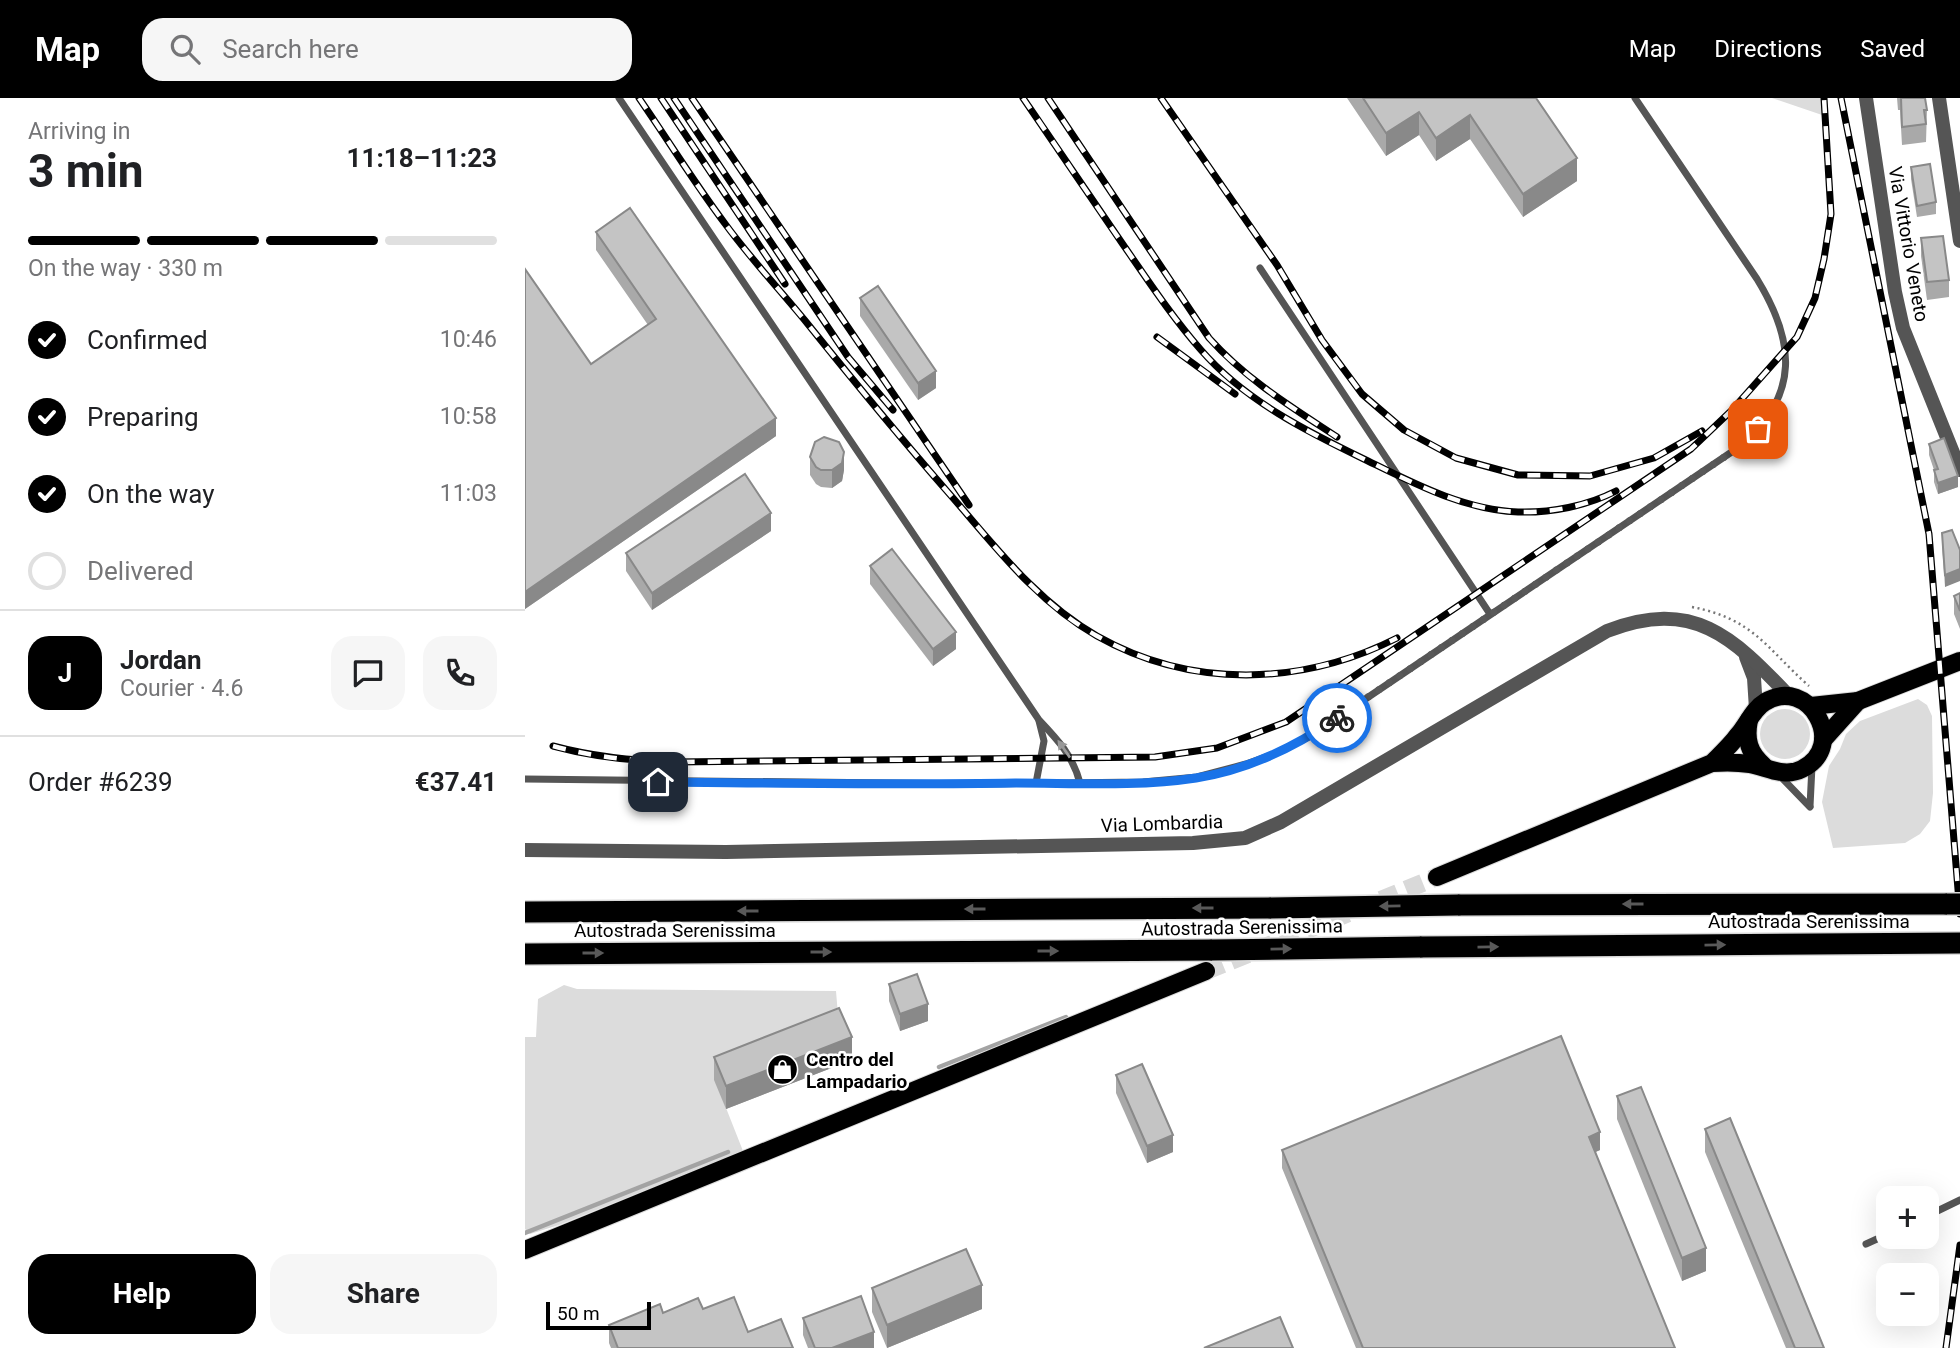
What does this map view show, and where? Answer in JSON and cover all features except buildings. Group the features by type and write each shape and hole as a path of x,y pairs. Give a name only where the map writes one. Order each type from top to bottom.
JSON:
{"highway":[{"name":"Autostrada Serenissima","path":"525,912 1953,904"},
{"name":"Autostrada Serenissima","path":"525,954 1952,943"}],"main road":[{"path":"1811,706 1858,701 1960,661"},
{"path":"1437,877 1712,762 1731,744 1752,715 1765,702 1776,697 1801,699 1811,706 1823,727 1823,740 1812,762 1789,773 1733,762 1712,762"},
{"path":"1823,740 1858,701"},
{"path":"1752,715 1747,733 1748,746 1754,758 1770,769"},
{"path":"525,1250 1206,971"}],"street":[{"name":"Via Vittorio Veneto","path":"1866,98 1900,315 1907,344 1954,440 1960,470"},
{"path":"1940,98 1960,241"},
{"name":"Via Lombardia","path":"525,849 726,852 1193,843 1239,839 1269,828 1303,810 1615,628 1639,620 1680,619 1719,633 1736,645 1789,696"},
{"name":"Via Lombardia","path":"1736,645 1752,670 1752,715"}],"lane":[{"path":"619,98 1039,720 1062,744 1075,766 1080,783"},
{"path":"525,779 619,782 1143,782 1197,778 1274,754 1312,735 1742,445 1765,422 1784,386 1786,349 1775,310 1635,98"},
{"path":"1260,268 1490,614"},
{"path":"1035,783 1044,741 1039,720"},
{"path":"1770,769 1810,807 1812,762"},
{"path":"1939,1210 1960,1200"},
{"path":"1867,1244 1876,1240"}],"shaded area":[{"path":"1772,98 1821,98 1825,116"},
{"path":"1918,699 1927,705 1932,716 1933,793 1930,821 1920,834 1905,843 1833,848 1822,802 1829,766 1846,734 1860,721"},
{"path":"1785,709 1803,716 1810,734 1803,752 1785,759 1767,752 1760,734 1767,716"},
{"path":"564,985 577,989 836,991 838,1015 715,1080 743,1151 559,1225 530,1234 525,1229 525,1037 536,1037 538,999"}],"waterway":[{"path":"939,1067 1066,1017"},
{"path":"525,1233 728,1152"}],"tunnel":[{"path":"1206,971 1437,877"}],"railway":[{"path":"639,98 736,238 875,407 1015,569 1075,622 1133,653 1170,665 1208,673 1247,675 1323,665 1361,654 1397,638"},
{"path":"661,98 785,284"},
{"path":"674,98 848,357 893,410"},
{"path":"692,98 969,505"},
{"path":"1023,98 1180,324 1218,368 1257,400 1300,427 1386,470 1422,487 1479,506 1518,512 1543,511 1569,508 1616,491"},
{"path":"1048,98 1209,338 1254,380 1337,437"},
{"path":"1161,98 1277,265 1322,340 1362,394 1404,430 1456,458 1518,475 1590,476 1654,458 1702,431"},
{"path":"553,746 613,758 675,762 1155,757 1217,748 1286,722 1691,449 1732,410 1797,337 1815,298 1831,214 1824,98"},
{"path":"1841,98 1929,534 1960,914"},
{"path":"1157,337 1235,394"},
{"path":"1946,1348 1960,1245"}],"way so far":[{"path":"1337,718 1742,445 1758,429"}],"place":[{"name":"Centro del Lampadario","path":"783,1070"}],"route":[{"path":"658,782 977,784 1143,782 1197,778 1274,754 1312,735 1337,718"}]}
